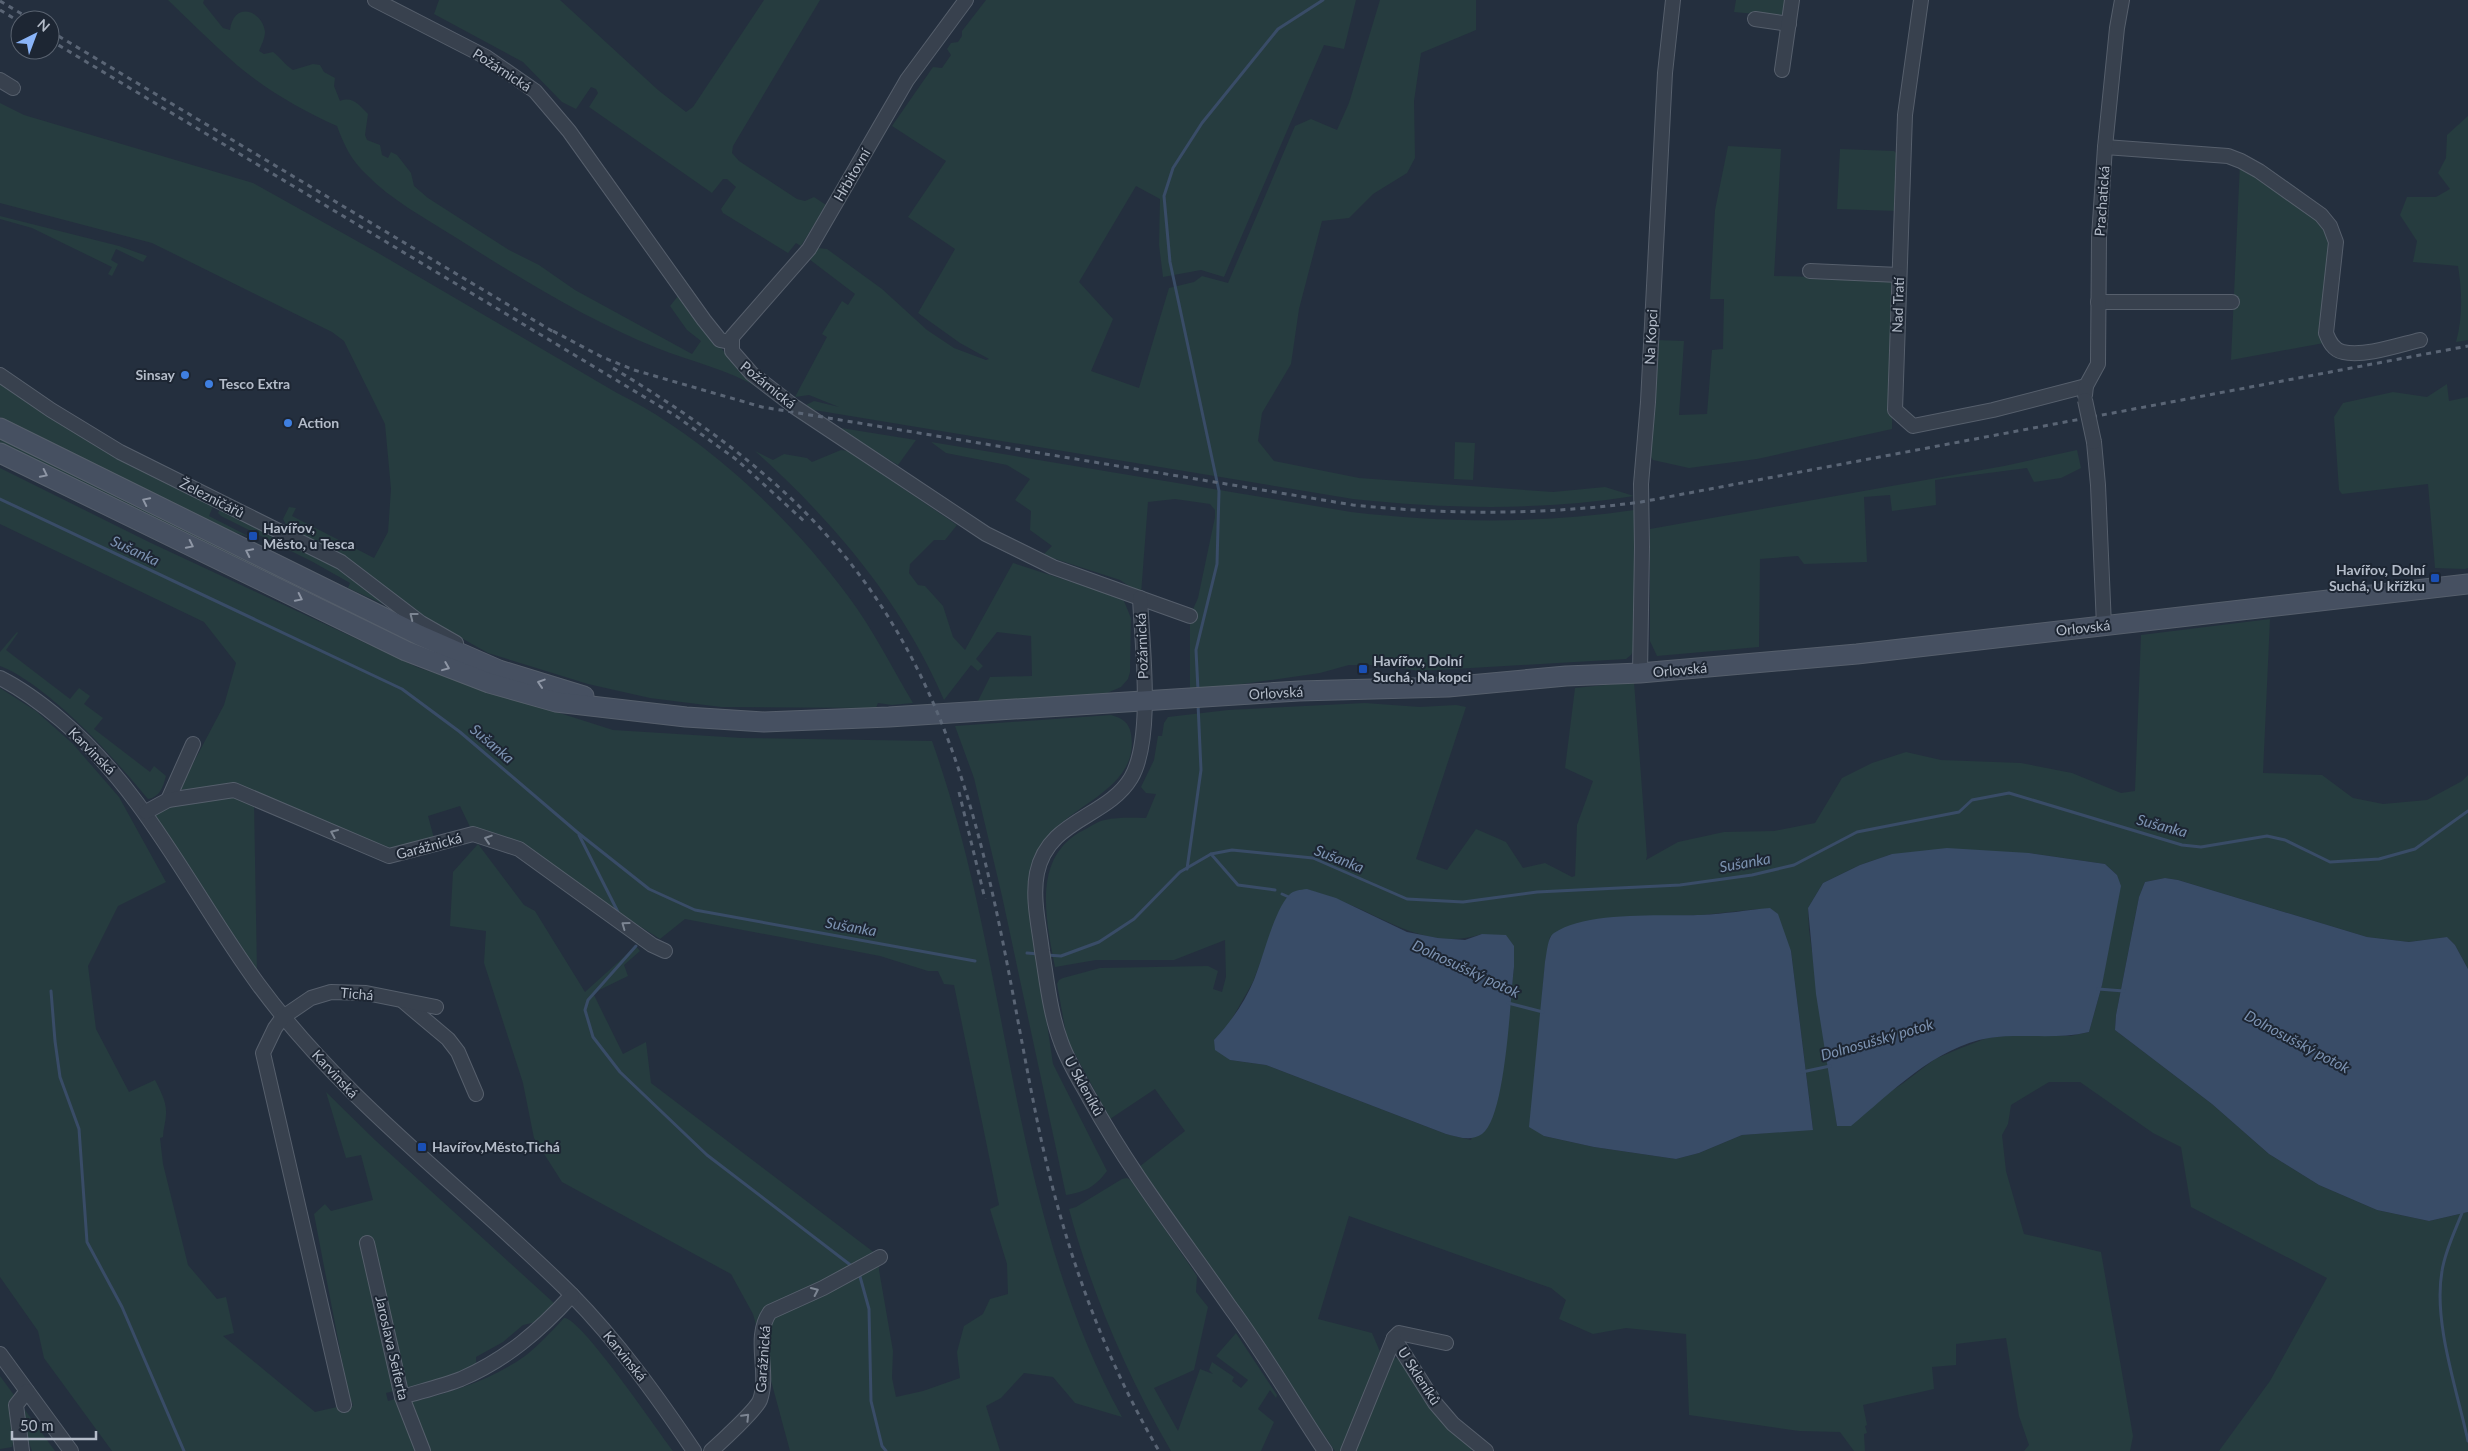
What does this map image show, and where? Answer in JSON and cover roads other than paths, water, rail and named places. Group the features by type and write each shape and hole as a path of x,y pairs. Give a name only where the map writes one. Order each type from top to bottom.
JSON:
{"main road":[{"path":"0,428 419,635 500,670 638,712"},
{"path":"0,453 447,668 489,684 556,702 638,712"},
{"name":"Orlovská","path":"638,712 764,722 889,718 1191,698 1448,687 1857,654 2468,584"}],"street":[{"name":"Požárnická","path":"375,0 486,57 534,91 569,131 704,320 720,340 730,342 732,352 736,358 763,383 823,426 986,534 1048,565 1140,598 1144,701"},
{"name":"Hřbitovní","path":"730,342 808,250 907,80 966,0"},
{"name":"Na Kopci","path":"1640,673 1641,484 1648,402 1665,73 1672,0"},
{"path":"1782,70 1792,0"},
{"name":"Nad Tratí","path":"1921,0 1905,115 1895,410 1913,426 2086,393"},
{"name":"Prachatická","path":"2086,393 2098,364 2099,237 2105,147 2117,28 2122,0"},
{"path":"1755,19 1789,24"},
{"path":"0,80 13,88"},
{"path":"2105,147 2228,156 2241,160 2259,171 2321,215 2330,226 2336,242 2326,333 2330,344 2342,352 2361,353 2420,340"},
{"path":"1810,271 1899,275"},
{"path":"2098,302 2232,302"},
{"name":"Železničářů","path":"0,374 51,410 120,452 341,562 422,623 500,670"},
{"path":"2086,393 2094,442 2098,484 2104,626"},
{"path":"1140,598 1190,616"},
{"name":"Karvinská","path":"0,678 40,703 75,732 107,763 146,812 256,982 283,1017 369,1109 572,1295 639,1373 694,1451"},
{"name":"U Skleníků","path":"1144,701 1141,748 1132,776 1116,796 1060,834 1048,848 1037,871 1035,894 1053,1018 1061,1043 1118,1148 1232,1310 1325,1451"},
{"path":"168,800 193,744"},
{"name":"Garážnická","path":"146,812 168,800 234,790 390,856 473,834 519,849 652,945 665,951"},
{"name":"Tichá","path":"283,1017 311,998 331,992 366,993 436,1007"},
{"path":"402,1000 448,1039 458,1052 476,1094"},
{"path":"283,1017 275,1028 263,1053 344,1406"},
{"name":"Jaroslava Seiferta","path":"367,1243 402,1397 422,1451"},
{"name":"Garážnická","path":"711,1451 760,1402 764,1372 761,1342 765,1320 770,1312 876,1259"},
{"path":"402,1397 460,1379 505,1356 526,1341 572,1295"},
{"name":"U Skleníků","path":"1446,1343 1399,1333 1394,1338 1435,1403 1453,1424 1486,1451"},
{"path":"1348,1451 1394,1338"},
{"path":"0,1354 71,1451"},
{"path":"22,1451 16,1405 27,1391"}],"water":[{"path":"1947,848 2029,853 2105,864 2117,875 2121,886 2102,985 2089,1032 2064,1036 1989,1038 1969,1043 1932,1061 1898,1086 1851,1126 1837,1126 1816,994 1808,908 1823,883 1860,865 1892,854"},
{"path":"2165,878 2178,880 2367,937 2409,942 2447,937 2455,945 2468,969 2468,1212 2429,1221 2377,1210 2319,1185 2269,1154 2212,1104 2115,1030 2116,1015 2139,897 2145,882"},
{"path":"1307,889 1336,898 1407,932 1438,938 1465,940 1482,934 1506,935 1514,946 1514,967 1502,1082 1497,1105 1490,1123 1482,1134 1469,1138 1446,1134 1266,1065 1230,1060 1215,1050 1214,1040 1237,1012 1250,988 1278,912 1289,895 1297,890"},
{"path":"1770,908 1778,914 1791,951 1813,1130 1742,1135 1699,1153 1676,1159 1594,1147 1544,1136 1529,1127 1545,962 1549,942 1554,933 1568,926 1604,918 1646,915 1701,915"}],"waterway":[{"path":"1198,690 1196,650 1217,564 1219,491 1170,262 1164,196 1173,168 1202,123 1278,29 1323,0"},
{"name":"Sušanka","path":"0,499 402,689 460,732 577,832 649,889 695,910 975,961"},
{"path":"1187,869 1201,770 1198,704"},
{"name":"Sušanka","path":"1046,955 1061,956 1099,942 1134,919 1180,872 1211,854 1232,850 1313,858 1407,899 1463,902 1537,892 1680,885 1752,875 1794,865 1857,832 1959,812 1972,800 2009,793 2182,845 2201,847 2267,836 2285,840 2330,862 2379,859 2415,849 2468,811"},
{"path":"579,835 620,916"},
{"name":"Dolnosušský potok","path":"1211,854 1238,885 1275,890"},
{"name":"Dolnosušský potok","path":"1282,894 1291,898"},
{"path":"636,946 588,1000 585,1010 593,1037 620,1072 707,1155 853,1267"},
{"name":"Sušanka","path":"1027,953 1039,954"},
{"name":"Dolnosušský potok","path":"2098,989 2124,991"},
{"path":"51,991 60,1077 79,1129 87,1242 122,1307 184,1451"},
{"name":"Dolnosušský potok","path":"1508,1003 1543,1012"},
{"name":"Dolnosušský potok","path":"1802,1072 1830,1066"},
{"path":"2462,1213 2445,1256 2440,1291 2443,1334 2468,1441"},
{"path":"859,1273 869,1309 871,1401 882,1446 886,1451"}],"railway":[{"path":"0,1 15,10"},
{"path":"0,10 10,16"},
{"path":"60,37 557,334"},
{"path":"60,46 676,416 737,460 804,521"},
{"path":"553,331 602,357 634,370 762,407 1353,505 1462,512 1569,509 1641,502 2468,346"},
{"path":"613,368 692,419 729,446 799,506 830,539 860,576 887,615 920,675 947,738 969,803 987,869 1002,936 1041,1139 1074,1260 1088,1300 1120,1377 1159,1451"},
{"path":"959,792 985,899"}],"place":[{"name":"Sinsay","path":"185,375"},
{"name":"Tesco Extra","path":"209,384"},
{"name":"Action","path":"288,423"},
{"name":"Havířov, Město, u Tesca","path":"253,536"},
{"name":"Havířov, Dolní Suchá, U křížku","path":"2435,578"},
{"name":"Havířov, Dolní Suchá, Na kopci","path":"1363,669"},
{"name":"Havířov,Město,Tichá","path":"422,1147"}]}
